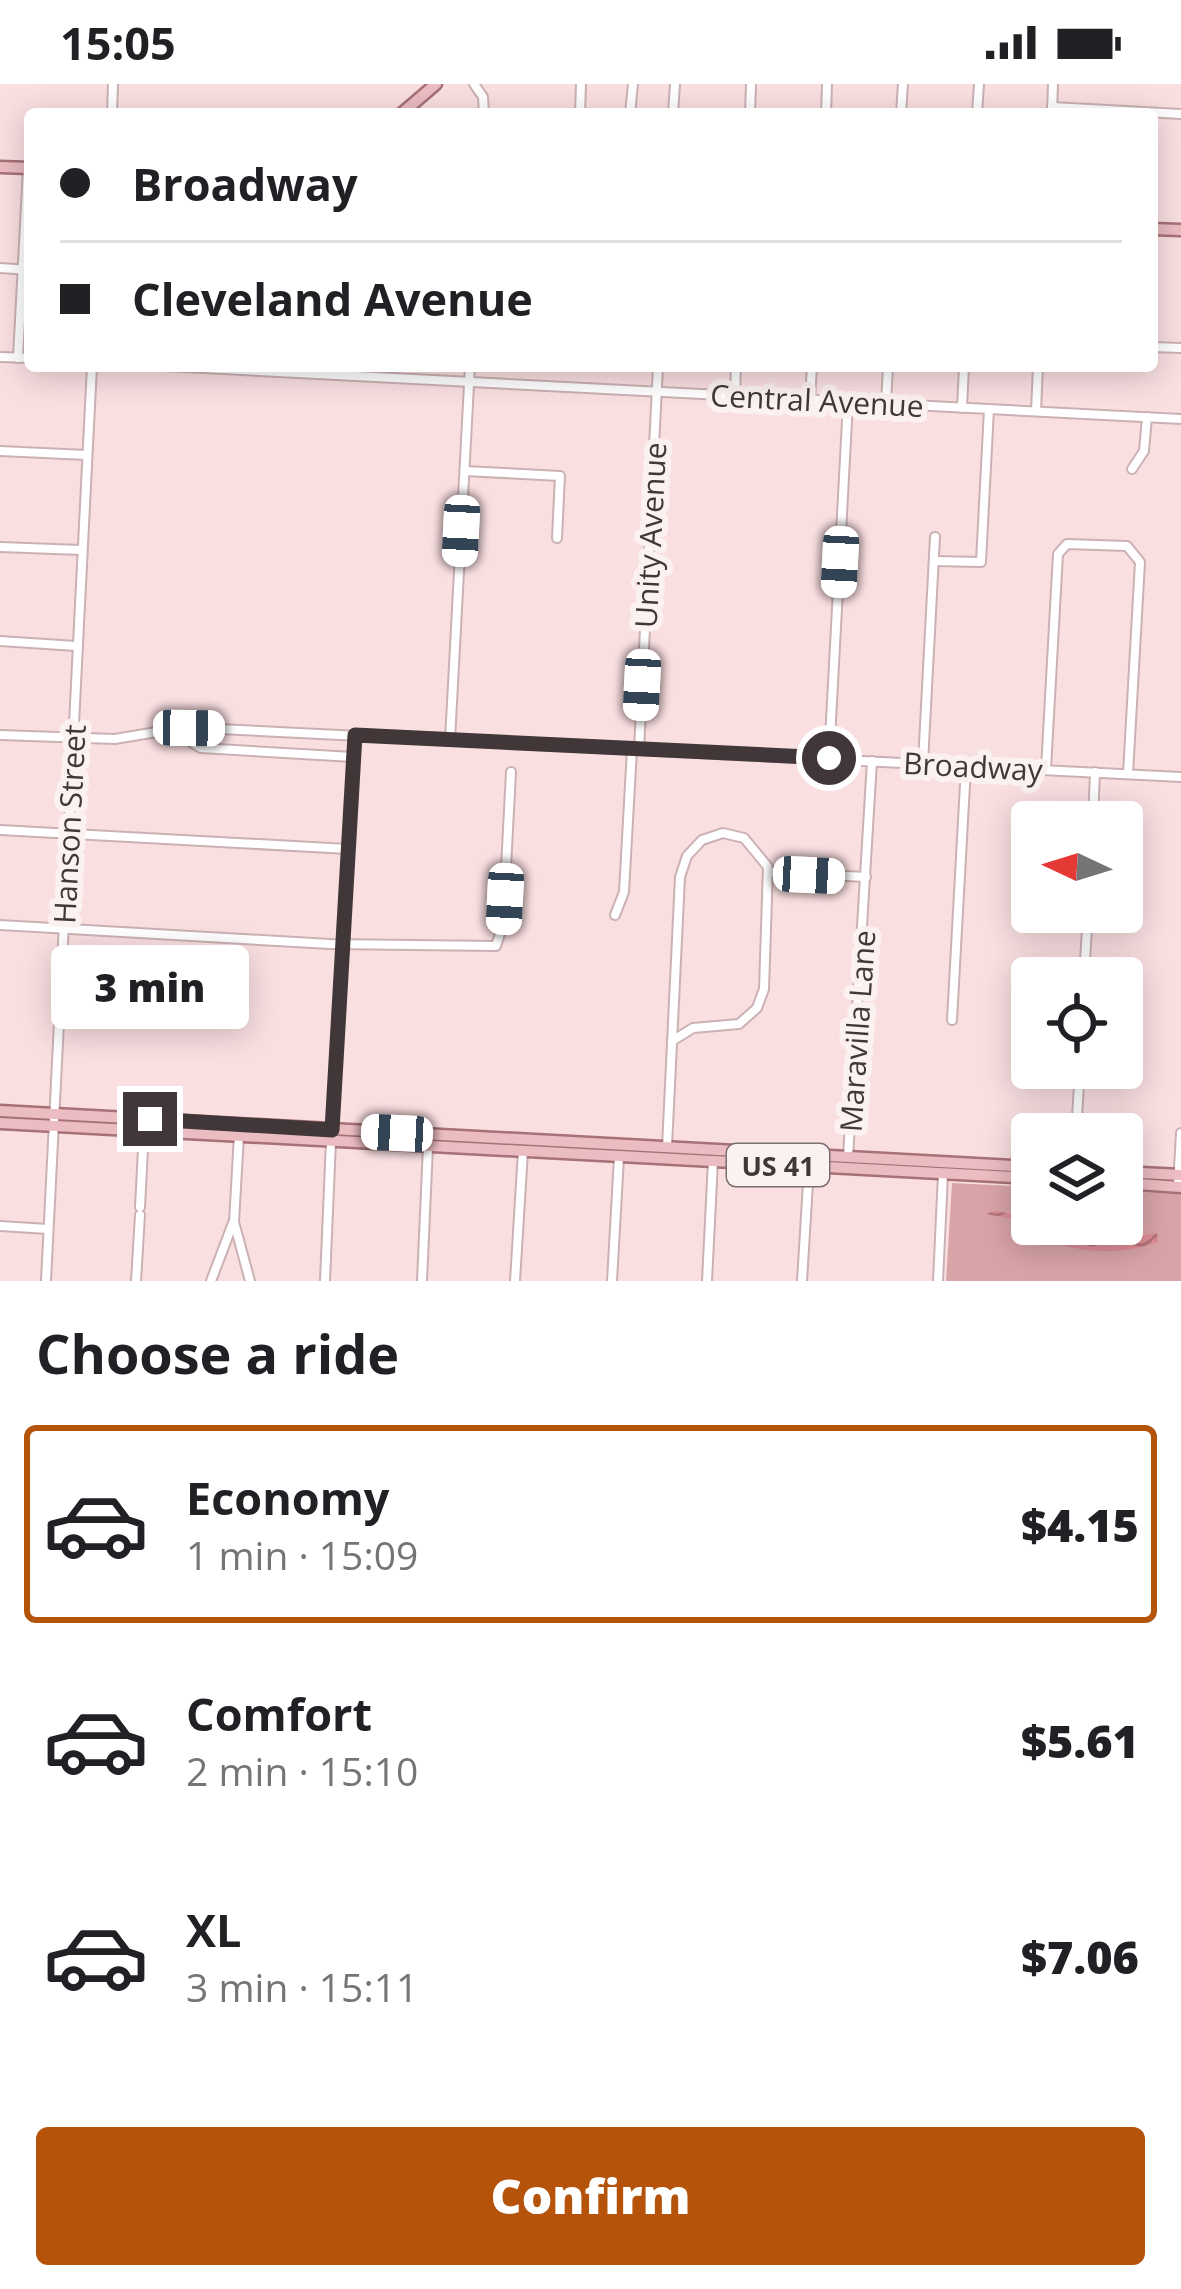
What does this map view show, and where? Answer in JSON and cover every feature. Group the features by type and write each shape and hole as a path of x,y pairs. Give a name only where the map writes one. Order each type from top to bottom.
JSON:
{"main road":[{"path":"408,108 432,86"},
{"name":"US 41","path":"0,1111 144,1130 306,1139 358,1131 619,1156 1011,1177"},
{"name":"US 41","path":"0,1123 55,1120 332,1135 428,1146 667,1147 1011,1166"},
{"path":"815,1167 848,1157"},
{"path":"943,1174 971,1164"},
{"path":"1143,1175 1180,1181"},
{"path":"1143,1182 1180,1181"}],"street":[{"path":"18,358 24,299"},
{"path":"0,357 24,358"},
{"name":"Hanson Street","path":"46,1281 92,372"},
{"name":"Central Avenue","path":"380,372 469,382 1181,419"},
{"path":"450,740 470,372"},
{"name":"Unity Avenue","path":"615,915 624,892 658,372"},
{"path":"735,396 736,372"},
{"path":"810,400 812,372"},
{"path":"886,404 888,372"},
{"path":"962,408 964,372"},
{"path":"1036,412 1038,372"},
{"path":"829,758 848,402"},
{"path":"934,561 981,562 989,409"},
{"path":"1132,469 1144,451 1147,417"},
{"path":"0,451 87,455"},
{"path":"465,471 560,476 557,538"},
{"path":"922,763 935,537"},
{"path":"1046,769 1058,554 1067,544 1126,546 1140,562 1128,774"},
{"path":"0,547 81,550"},
{"path":"0,641 76,646"},
{"path":"189,728 191,742 201,748 353,758"},
{"name":"Broadway","path":"0,735 115,739 189,728 1181,777"},
{"path":"325,1281 355,735"},
{"name":"Maravilla Lane","path":"848,1157 872,761"},
{"path":"952,1020 966,766"},
{"path":"0,925 488,948 502,936 511,772"},
{"path":"1094,801 1095,772"},
{"path":"0,830 348,849"},
{"path":"667,1147 672,1041 680,877 687,856 710,837 737,835 758,849 769,872 760,1003 739,1024 693,1028 672,1041"},
{"path":"769,872 866,878"},
{"path":"136,1281 144,1130"},
{"path":"1180,1181 1181,1133"},
{"path":"239,1136 234,1222 250,1281"},
{"path":"422,1281 428,1146"},
{"path":"515,1281 524,1146"},
{"path":"612,1281 619,1156"},
{"path":"707,1281 713,1162"},
{"path":"802,1281 815,1167"},
{"path":"938,1281 943,1174"},
{"path":"211,1281 234,1222"},
{"path":"0,1226 48,1229"},
{"path":"225,1244 239,1244"}],"shaded area":[{"path":"952,1183 1011,1186 1011,1245 1143,1245 1143,1192 1181,1194 1181,1281 946,1281"}],"water":[{"path":"986,1214 1011,1214 1011,1219"},
{"path":"1157,1233 1158,1242 1144,1246 1115,1251 1062,1245 1143,1245 1143,1235"}],"route":[{"path":"150,1119 332,1130 355,735 829,758"}]}
